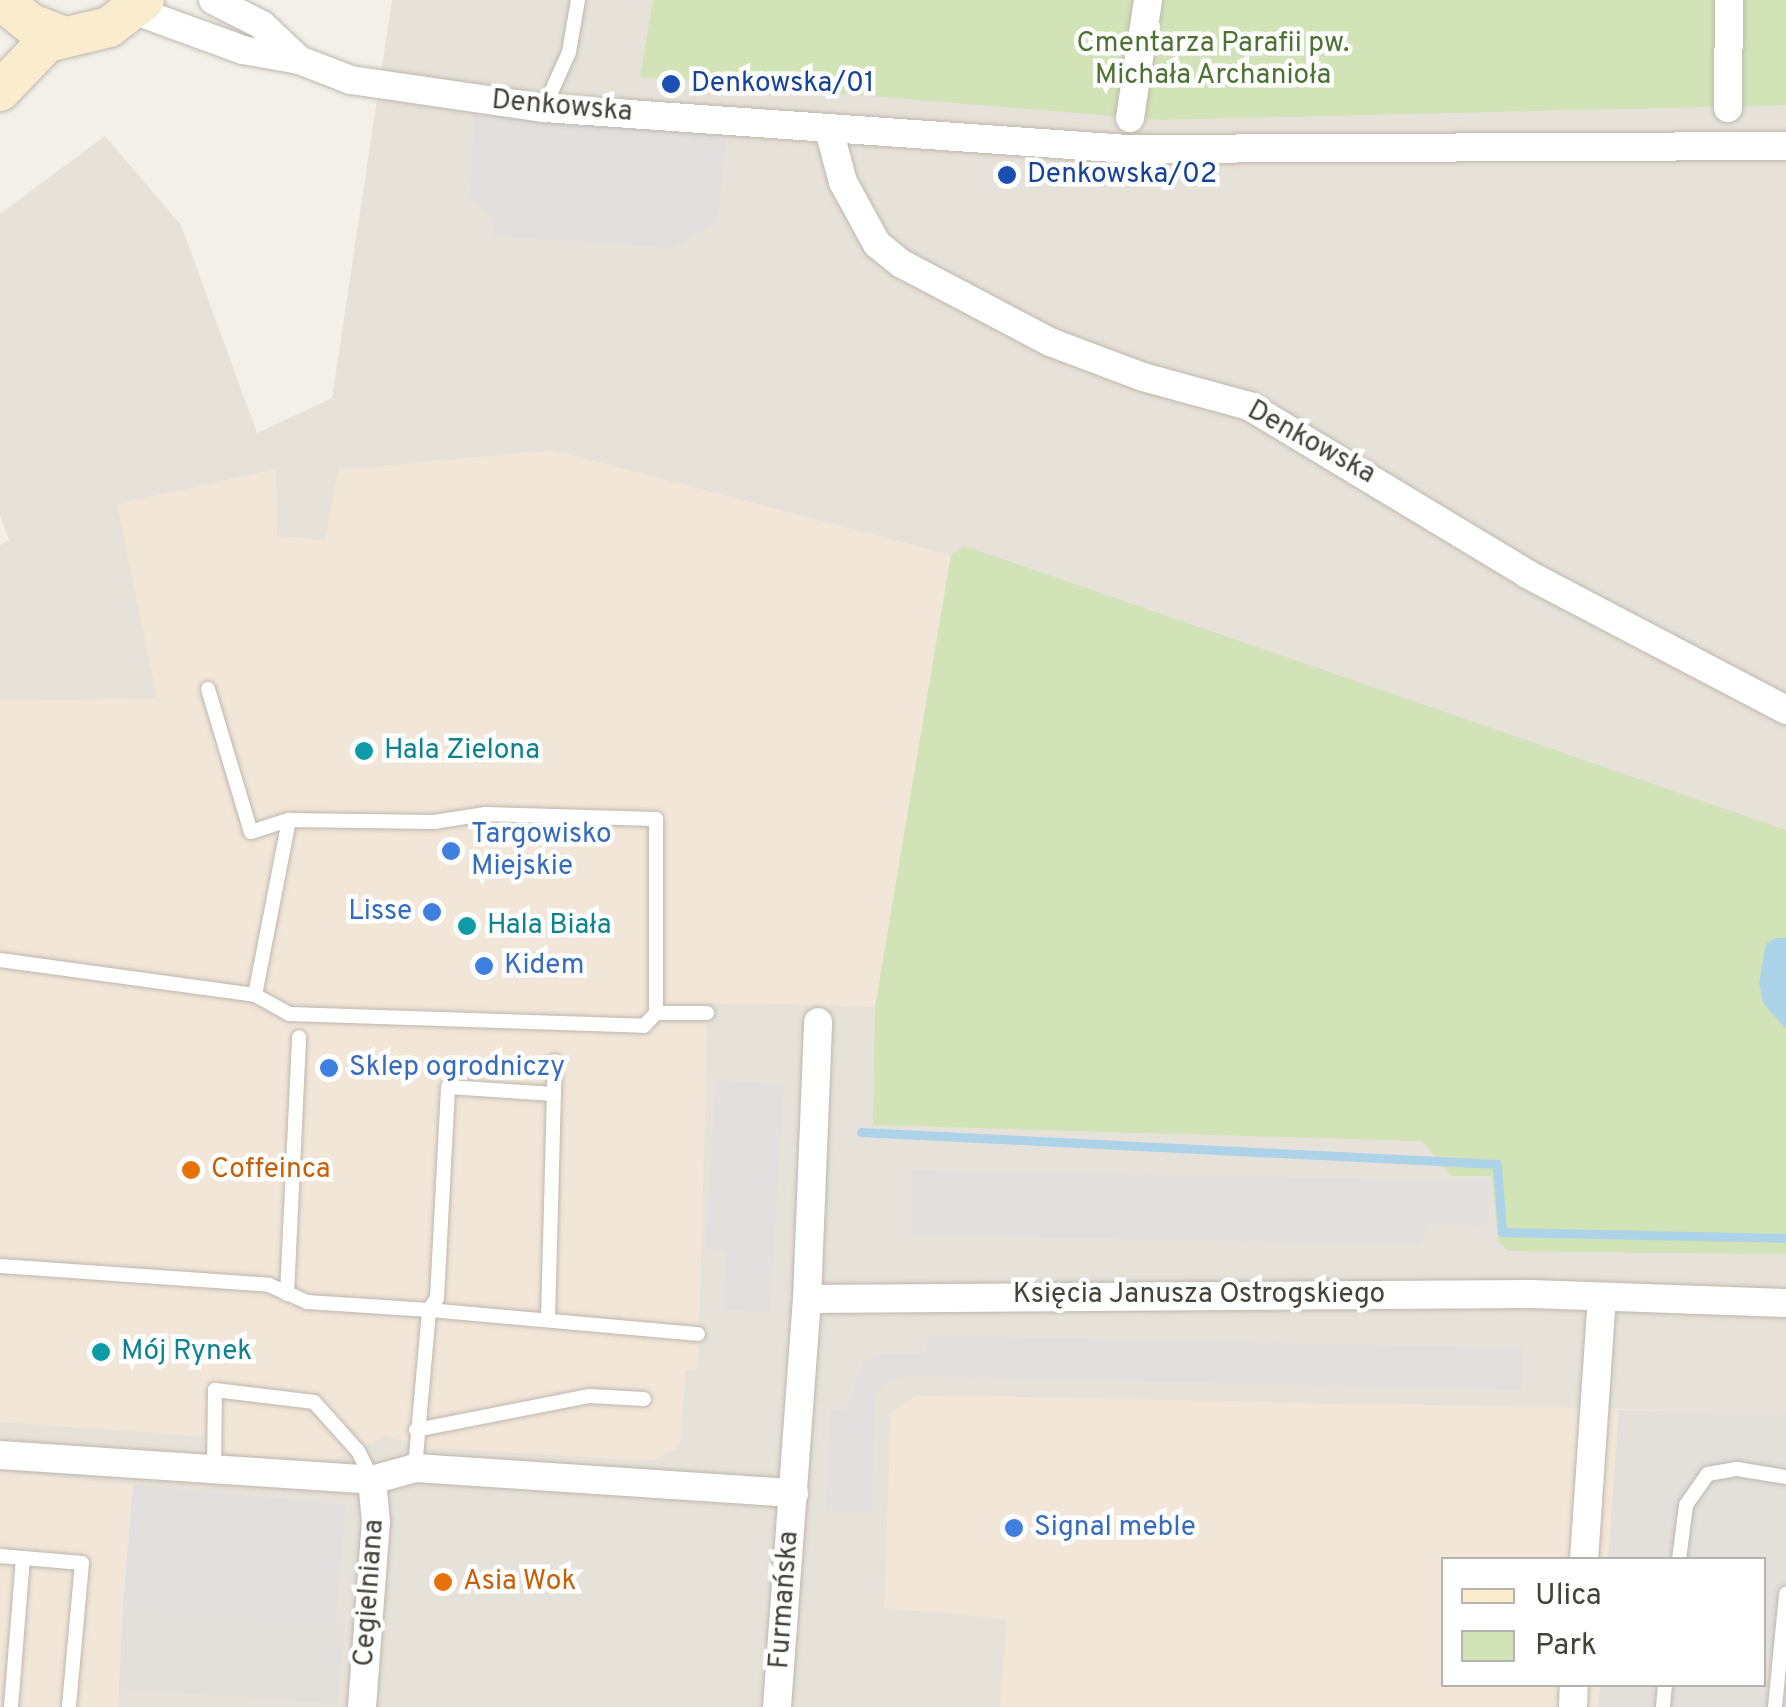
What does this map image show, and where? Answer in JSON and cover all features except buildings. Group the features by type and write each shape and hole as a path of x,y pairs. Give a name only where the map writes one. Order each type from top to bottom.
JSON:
{"main road":[{"path":"1,0 31,24 63,36"},
{"path":"0,91 30,54 63,36 109,27 140,5"}],"street":[{"name":"Denkowska","path":"213,0 262,25 300,60"},
{"path":"1130,118 1148,0"},
{"path":"1728,108 1729,0"},
{"name":"Denkowska","path":"140,5 244,50 300,60 351,80 544,108 1127,148 1724,150 1786,146"},
{"name":"Denkowska","path":"829,130 843,182 877,244 902,264 1050,342 1143,377 1249,406 1342,456 1450,530 1786,710"},
{"path":"0,1455 372,1480 416,1468 794,1494 807,1299 818,1022"},
{"path":"1584,1557 1602,1298"},
{"name":"Księcia Janusza Ostrogskiego","path":"807,1299 1602,1298 1786,1302"},
{"name":"Cegielniana","path":"362,1707 376,1522 372,1480"},
{"name":"Furmańska","path":"777,1707 794,1494"}],"lane":[{"path":"544,108 568,52 578,0"},
{"path":"1724,150 1728,108"},
{"path":"0,960 255,995 289,1014 644,1026 656,1013 656,820 486,814 434,822 289,820 250,832 208,689"},
{"path":"255,995 289,820"},
{"path":"656,1013 708,1013"},
{"path":"287,1294 299,1037"},
{"path":"548,1320 555,1061"},
{"path":"416,1468 416,1430 429,1310 437,1298 448,1087 554,1094"},
{"path":"0,1266 269,1286 307,1302 698,1334"},
{"path":"214,1471 214,1390 314,1402 358,1452 372,1480"},
{"path":"416,1430 590,1396 644,1399"},
{"path":"1679,1557 1686,1505 1708,1474 1737,1469 1786,1478"},
{"path":"0,1556 82,1563 69,1707"},
{"path":"11,1707 23,1558"},
{"path":"1775,1707 1786,1594"}],"shaded area":[{"path":"392,0 1786,0 1786,1707 0,1707 0,545 9,540 0,515 0,214 105,136 181,225 257,433 332,398"},
{"path":"474,115 727,134 718,221 674,248 494,236 493,219 470,196"},
{"name":"Targowisko Miejskie","path":"553,450 951,555 875,1007 708,1003 698,1369 686,1370 680,1446 652,1461 423,1447 385,1436 332,1461 211,1453 201,1436 0,1422 0,700 157,698 117,504 276,469 277,536 325,540 338,470"},
{"path":"716,1080 784,1084 770,1312 723,1310 726,1251 705,1250"},
{"path":"912,1170 1488,1181 1488,1226 1430,1223 1421,1245 911,1235"},
{"path":"928,1335 1523,1348 1522,1390 906,1376 887,1381 875,1395 872,1512 826,1511 830,1410 847,1409 863,1362 882,1354 926,1353"},
{"path":"917,1395 1786,1412 1786,1707 1000,1707 1007,1619 884,1608 891,1412"},
{"path":"1619,1410 1786,1412 1786,1707 1598,1707 1600,1687 1766,1687 1766,1557 1608,1557"},
{"path":"0,1471 133,1485 118,1707 0,1707"},
{"path":"133,1485 346,1504 336,1624 123,1605"},
{"path":"123,1605 345,1624 338,1704 119,1689"}],"green space":[{"name":"Cmentarza Parafii pw. Michała Archanioła","path":"653,0 1786,0 1786,105 1160,120 640,77"},
{"path":"965,546 1786,830 1786,1254 1508,1251 1498,1241 1492,1176 1451,1176 1422,1141 873,1125 875,1007 951,555"}],"water":[{"path":"1786,938 1786,1029 1763,1003 1759,982 1766,944"}],"waterway":[{"path":"861,1132 1497,1164 1502,1232 1786,1238"}],"place":[{"name":"Denkowska/01","path":"671,84"},
{"name":"Denkowska/02","path":"1007,175"},
{"name":"Hala Zielona","path":"364,751"},
{"name":"Targowisko Miejskie","path":"451,851"},
{"name":"Lisse","path":"432,912"},
{"name":"Hala Biała","path":"467,926"},
{"name":"Kidem","path":"484,966"},
{"name":"Sklep ogrodniczy","path":"329,1068"},
{"name":"Coffeinca","path":"191,1170"},
{"name":"Mój Rynek","path":"101,1352"},
{"name":"Signal meble","path":"1014,1528"},
{"name":"Asia Wok","path":"443,1582"}]}
